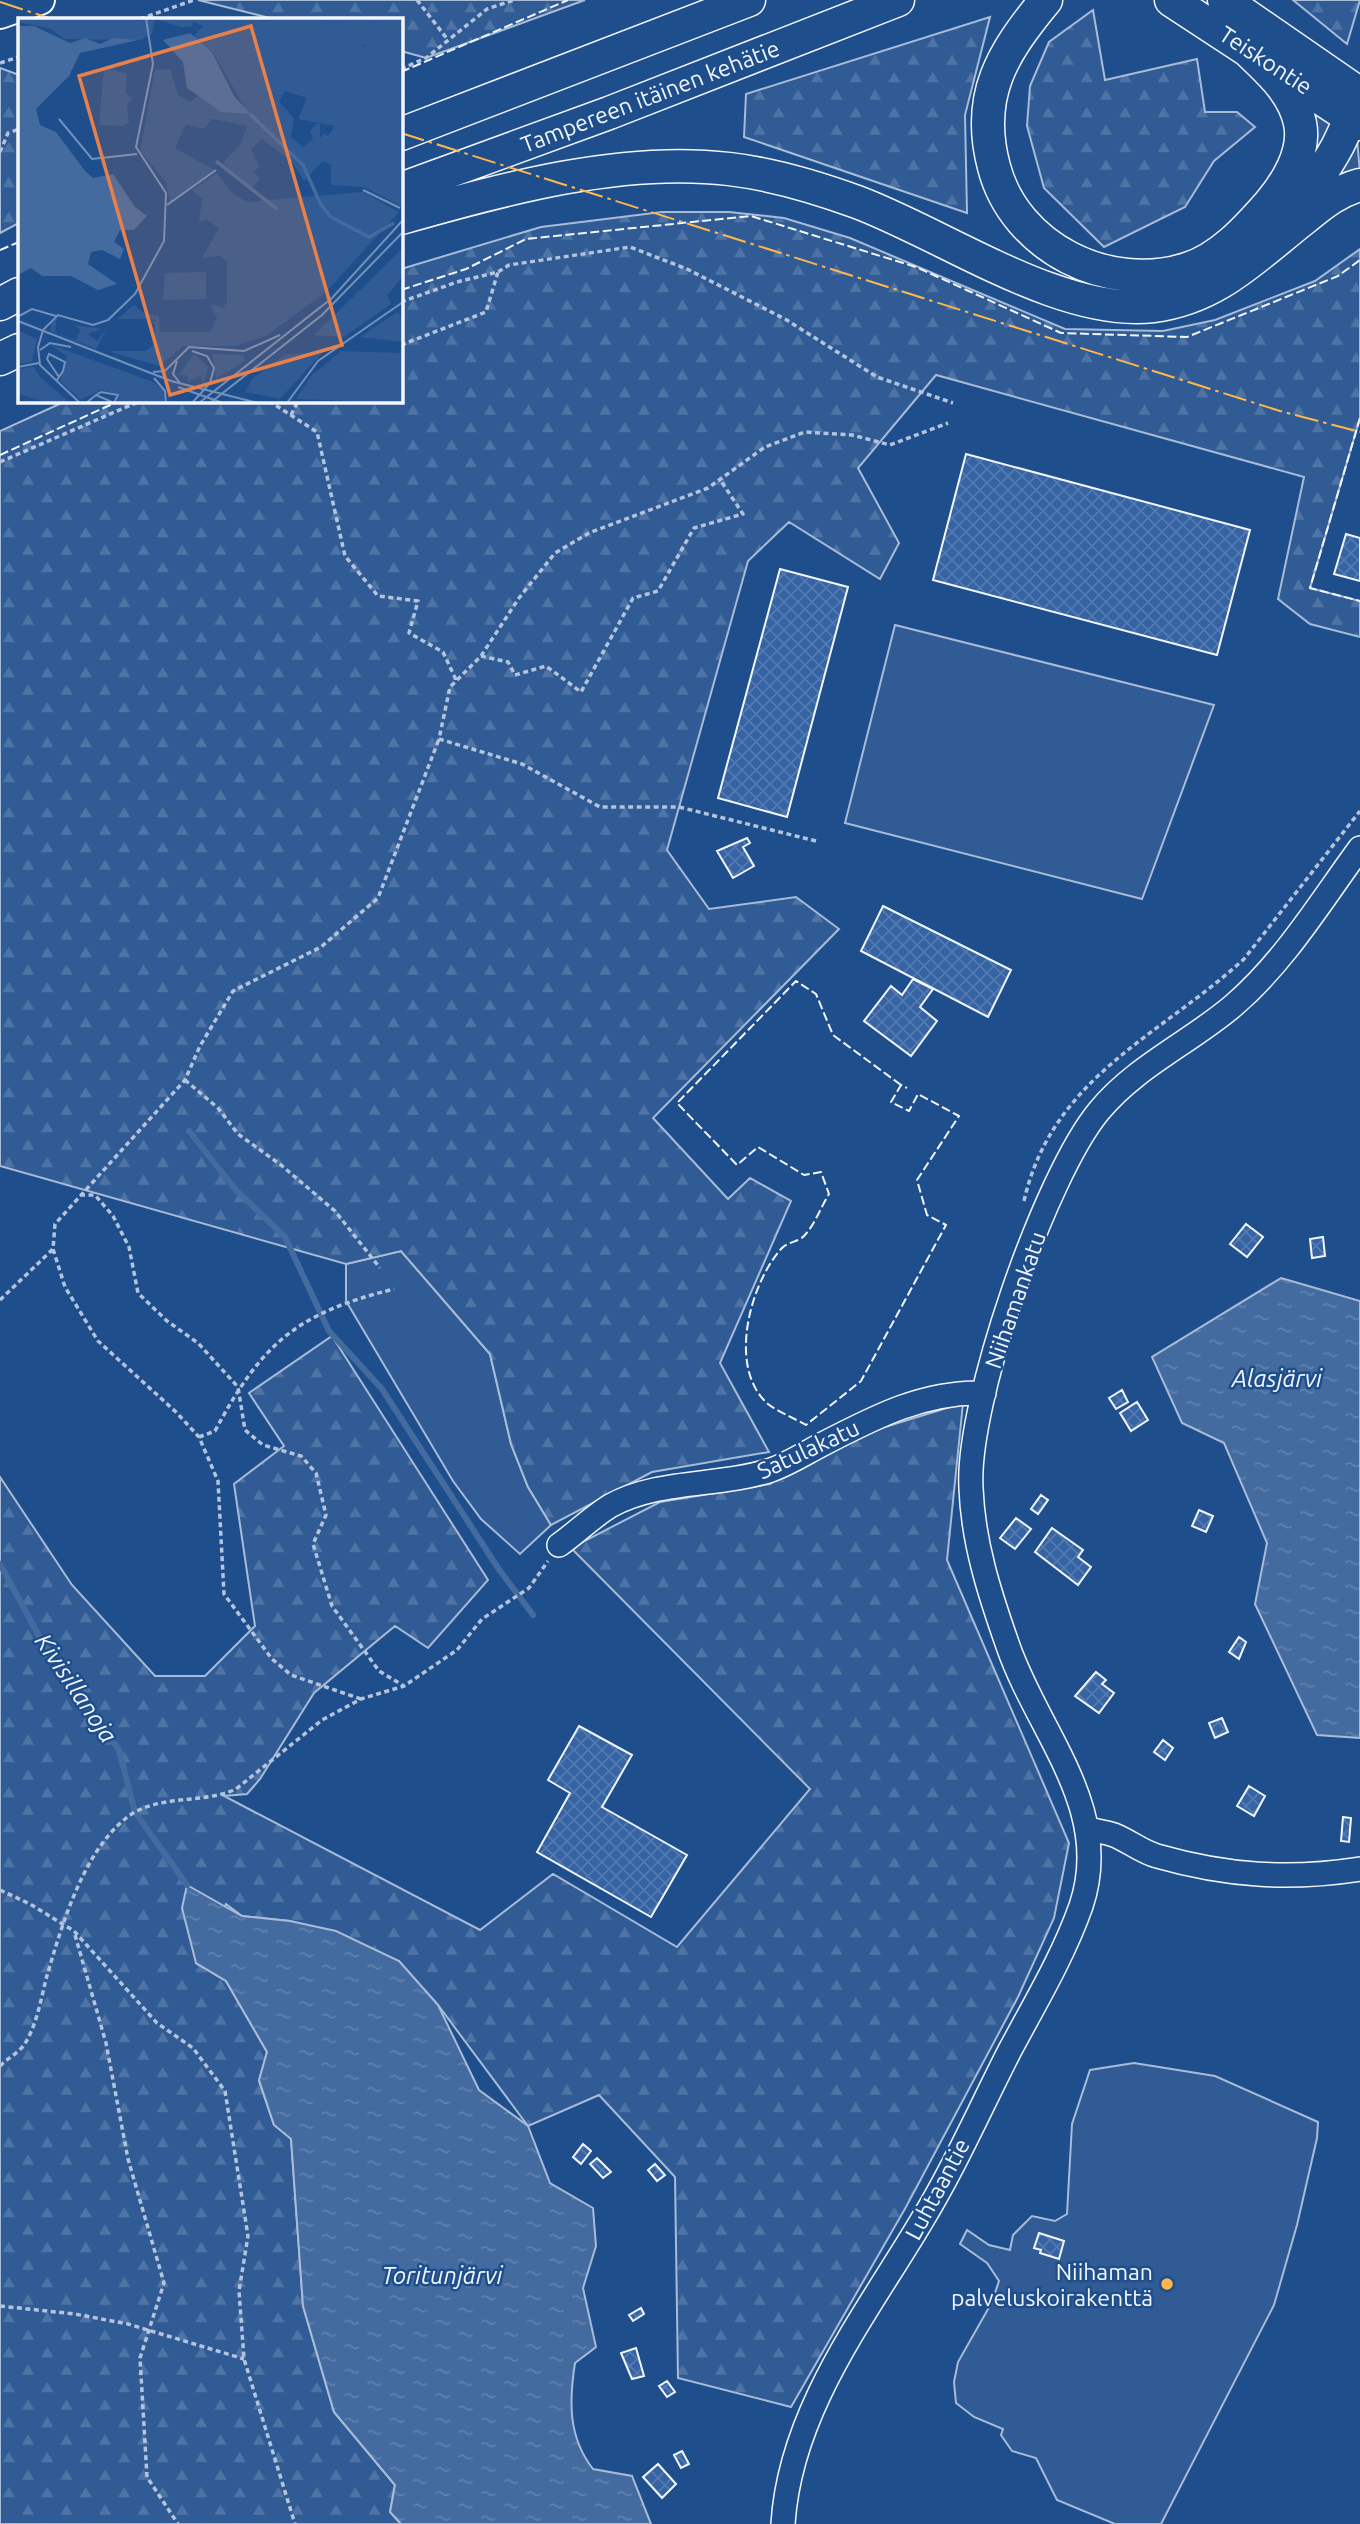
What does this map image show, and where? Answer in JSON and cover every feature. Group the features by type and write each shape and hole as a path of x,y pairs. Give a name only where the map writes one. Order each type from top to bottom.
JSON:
{"highway":[{"path":"583,64 704,0"},
{"path":"402,134 749,0"},
{"name":"Tampereen itäinen kehätie","path":"402,189 609,113 898,0"},
{"path":"1046,0 1012,41 997,76 988,104 988,146 997,179 1010,206 1032,233 1061,254 1096,270 1126,276 1157,276 1189,269 1240,236 1278,193 1293,168 1301,134 1300,121 1285,88 1241,44"},
{"name":"Teiskontie","path":"1224,0 1290,44 1356,106"},
{"path":"1258,0 1290,44"},
{"name":"Teiskontie","path":"1179,5 1241,44 1356,106"},
{"path":"1276,240 1344,134 1356,106"},
{"path":"402,218 566,179 635,167 728,169 811,186 857,202 1006,270 1063,292 1123,308 1176,303 1239,274 1276,240 1332,197 1360,185"},
{"path":"0,304 18,295"},
{"path":"0,359 18,350"}],"main road":[{"path":"0,14 40,0"}],"street":[{"name":"Niihamankatu","path":"1091,1853 1088,1829 1071,1779 1030,1701 983,1571 970,1486 974,1433 1008,1309 1038,1228 1069,1158 1099,1110 1131,1079 1215,1021 1257,984 1360,848"},
{"name":"Satulakatu","path":"559,1545 611,1506 653,1490 747,1476 774,1469 882,1414 919,1400 959,1392 985,1392"},
{"path":"1088,1829 1113,1835 1154,1856 1220,1872 1248,1876 1330,1874 1360,1869"},
{"name":"Luhtaantie","path":"783,2524 788,2476 806,2421 926,2214 1065,1945 1081,1905 1091,1853"}],"path":[{"path":"143,18 194,0"},
{"path":"417,0 448,40"},
{"path":"402,69 426,58 487,9 514,0"},
{"path":"0,63 18,57"},
{"path":"0,152 8,133 18,129"},
{"path":"402,302 457,282 498,272 509,265 630,247 687,269 785,319 877,377 953,403"},
{"path":"402,345 486,312 498,272"},
{"path":"0,462 139,402"},
{"path":"271,402 317,432 345,556 379,596 418,601 409,633 443,652 457,682"},
{"path":"291,415 298,402"},
{"path":"361,1699 291,1675 272,1659 224,1594 218,1481 199,1437 176,1412 98,1341 65,1287 53,1249 55,1224 185,1080 200,1046 233,991 321,947 378,898 439,739 450,687 481,656 519,598 555,553 589,533 721,481 765,447 805,432 852,435 890,445 948,423"},
{"path":"481,656 508,662 515,675 546,666 581,692 633,598 658,591 694,528 743,514 721,481"},
{"path":"439,739 522,764 600,807 679,807 816,841"},
{"path":"1038,1228 1026,1220 1026,1193 1045,1149 1080,1093 1110,1062 1221,980 1244,959 1360,811"},
{"path":"185,1080 218,1108 238,1134 281,1165 335,1211 380,1268"},
{"path":"80,1195 95,1195 113,1216 129,1247 138,1293 167,1321 198,1343 238,1387 245,1430 263,1445 301,1456 316,1473 326,1515 313,1544 332,1606 379,1671 404,1686"},
{"path":"0,1300 53,1249"},
{"path":"199,1437 215,1431 238,1387 261,1356 315,1315 394,1289"},
{"path":"0,2066 24,2045 37,2014 62,1922 104,1840 125,1818 147,1806 223,1795 236,1789 322,1720 361,1699 404,1686 457,1650 482,1619 529,1588 559,1545"},
{"path":"0,1890 74,1931 157,2023 193,2049 225,2091 248,2236 240,2291 244,2359 295,2524"},
{"path":"74,1931 106,2043 128,2159 164,2283 140,2358 147,2477 178,2524"},
{"path":"0,2306 75,2314 148,2328 244,2359"}],"shaded area":[{"path":"1306,101 1337,122 1300,185"},
{"path":"1357,139 1360,173 1322,189"},
{"path":"895,625 1214,705 1142,899 845,823"},
{"path":"401,1251 490,1354 511,1444 528,1487 551,1525 520,1554 481,1519 453,1481 346,1301 346,1264"},
{"name":"Niihaman palveluskoirakenttä","path":"1134,2063 1215,2076 1318,2122 1317,2138 1297,2225 1274,2305 1161,2524 1115,2524 1057,2500 1036,2458 1012,2451 1001,2435 1003,2429 974,2417 956,2403 954,2382 958,2362 992,2302 999,2281 987,2263 960,2244 967,2230 989,2245 1010,2250 1013,2235 1032,2216 1055,2221 1067,2214 1072,2124 1090,2070"}],"green space":[{"path":"198,0 585,0 426,58 402,51 402,18 270,18"},
{"path":"1293,0 1360,0 1347,44"},
{"path":"1093,10 1105,80 1197,59 1205,112 1237,112 1255,127 1214,161 1185,207 1104,247 1044,188 1027,126 1030,86 1049,42"},
{"path":"990,17 965,115 967,213 744,137 746,94"},
{"path":"0,68 18,75 18,224 0,233"},
{"path":"662,212 729,212 784,218 850,238 1065,329 1163,331 1215,320 1315,281 1360,249 1360,418 1310,588 1360,601 1360,637 1310,624 1278,599 1304,477 936,375 858,468 899,543 880,579 789,522 748,561 667,850 709,909 796,897 839,929 653,1118 728,1199 750,1178 791,1201 720,1363 769,1452 652,1472 551,1525 528,1487 511,1444 490,1354 401,1251 346,1264 0,1166 0,431 64,402 402,402 402,269 541,227"},
{"path":"332,1336 488,1580 428,1648 395,1626 314,1693 260,1779 247,1794 224,1796 480,1930 553,1874 677,1947 810,1789 571,1548 660,1502 770,1484 859,1435 963,1403 947,1560 1069,1843 1054,1918 1018,1997 906,2207 791,2407 678,2378 675,2177 599,2095 528,2126 438,2005 399,1961 290,1921 242,1916 226,1904 196,1963 226,1981 267,2052 259,2081 274,2125 291,2138 303,2306 334,2412 395,2485 390,2512 401,2524 0,2524 0,1477 72,1585 155,1676 205,1676 255,1626 234,1484 284,1446 249,1393"}],"water":[{"name":"Alasjärvi","path":"1281,1278 1360,1301 1360,1738 1317,1735 1255,1604 1267,1543 1224,1443 1182,1423 1152,1357"},
{"name":"Toritunjärvi","path":"187,1885 242,1916 290,1921 336,1931 399,1961 438,2005 479,2090 528,2126 550,2183 593,2208 596,2246 583,2288 596,2347 575,2363 572,2418 579,2444 593,2469 632,2476 651,2524 401,2524 390,2512 395,2485 334,2412 303,2306 291,2139 274,2125 259,2080 267,2052 226,1981 196,1963 182,1908"}],"building":[{"path":"966,454 1250,530 1217,655 933,580"},
{"path":"1346,534 1360,538 1360,581 1334,574"},
{"path":"780,569 848,587 787,817 718,798"},
{"path":"747,838 750,843 743,847 754,866 733,878 717,851"},
{"path":"883,906 1011,970 988,1017 861,951"},
{"path":"913,979 933,989 920,1007 937,1021 911,1056 864,1021 891,986 902,995"},
{"path":"1246,1224 1263,1237 1247,1257 1230,1244"},
{"path":"1323,1237 1325,1256 1312,1258 1310,1239"},
{"path":"1122,1390 1128,1402 1116,1409 1109,1398"},
{"path":"1137,1402 1148,1420 1131,1431 1120,1413"},
{"path":"1041,1495 1048,1500 1038,1514 1031,1509"},
{"path":"1199,1510 1213,1516 1206,1532 1192,1526"},
{"path":"1016,1518 1031,1529 1015,1549 1000,1538"},
{"path":"1052,1528 1083,1550 1078,1557 1091,1567 1078,1585 1035,1552"},
{"path":"1239,1637 1246,1642 1239,1659 1229,1652"},
{"path":"1096,1672 1106,1680 1102,1684 1114,1693 1099,1713 1075,1696"},
{"path":"1222,1718 1228,1732 1215,1738 1209,1723"},
{"path":"579,1726 632,1755 602,1807 687,1855 651,1917 537,1852 570,1793 548,1780"},
{"path":"1163,1740 1173,1748 1165,1760 1154,1752"},
{"path":"1249,1786 1265,1796 1254,1816 1237,1806"},
{"path":"1343,1817 1351,1818 1349,1842 1341,1841"},
{"path":"583,2144 591,2151 581,2164 573,2157"},
{"path":"597,2158 611,2172 603,2178 590,2164"},
{"path":"655,2164 665,2175 657,2181 648,2170"},
{"path":"1039,2233 1064,2241 1059,2259 1040,2253 1041,2250 1034,2248"},
{"path":"641,2308 644,2314 633,2321 629,2315"},
{"path":"636,2348 644,2376 632,2379 621,2353"},
{"path":"667,2381 675,2392 667,2397 659,2386"},
{"path":"682,2451 689,2464 681,2468 674,2455"},
{"path":"658,2464 676,2484 662,2498 643,2477"}],"waterway":[{"path":"189,1131 236,1190 285,1237 329,1331 382,1389 498,1568 533,1615"},
{"name":"Kivisillanoja","path":"0,1564 40,1638 119,1750 135,1812 187,1885"}],"fence":[{"path":"402,72 568,0"},
{"path":"402,290 466,269 526,239 751,216 916,267 1061,333 1187,337 1338,276 1360,260"},
{"path":"0,250 18,242"},
{"path":"0,455 117,402"},
{"path":"1360,418 1310,588 1360,601"},
{"path":"901,1085 833,1035 816,994 796,981 677,1103 737,1165 758,1147 804,1175 821,1172 829,1194 808,1232 783,1247 770,1264 752,1304 746,1348 748,1370 756,1388 768,1404 806,1425 861,1381 946,1225 927,1215 917,1180 959,1116 918,1094 909,1111 891,1102 901,1085 907,1088"}],"power":[{"path":"0,2 49,18"},
{"path":"402,133 1280,411 1360,432"}],"place":[{"name":"Niihaman palveluskoirakenttä","path":"1167,2284"}]}
